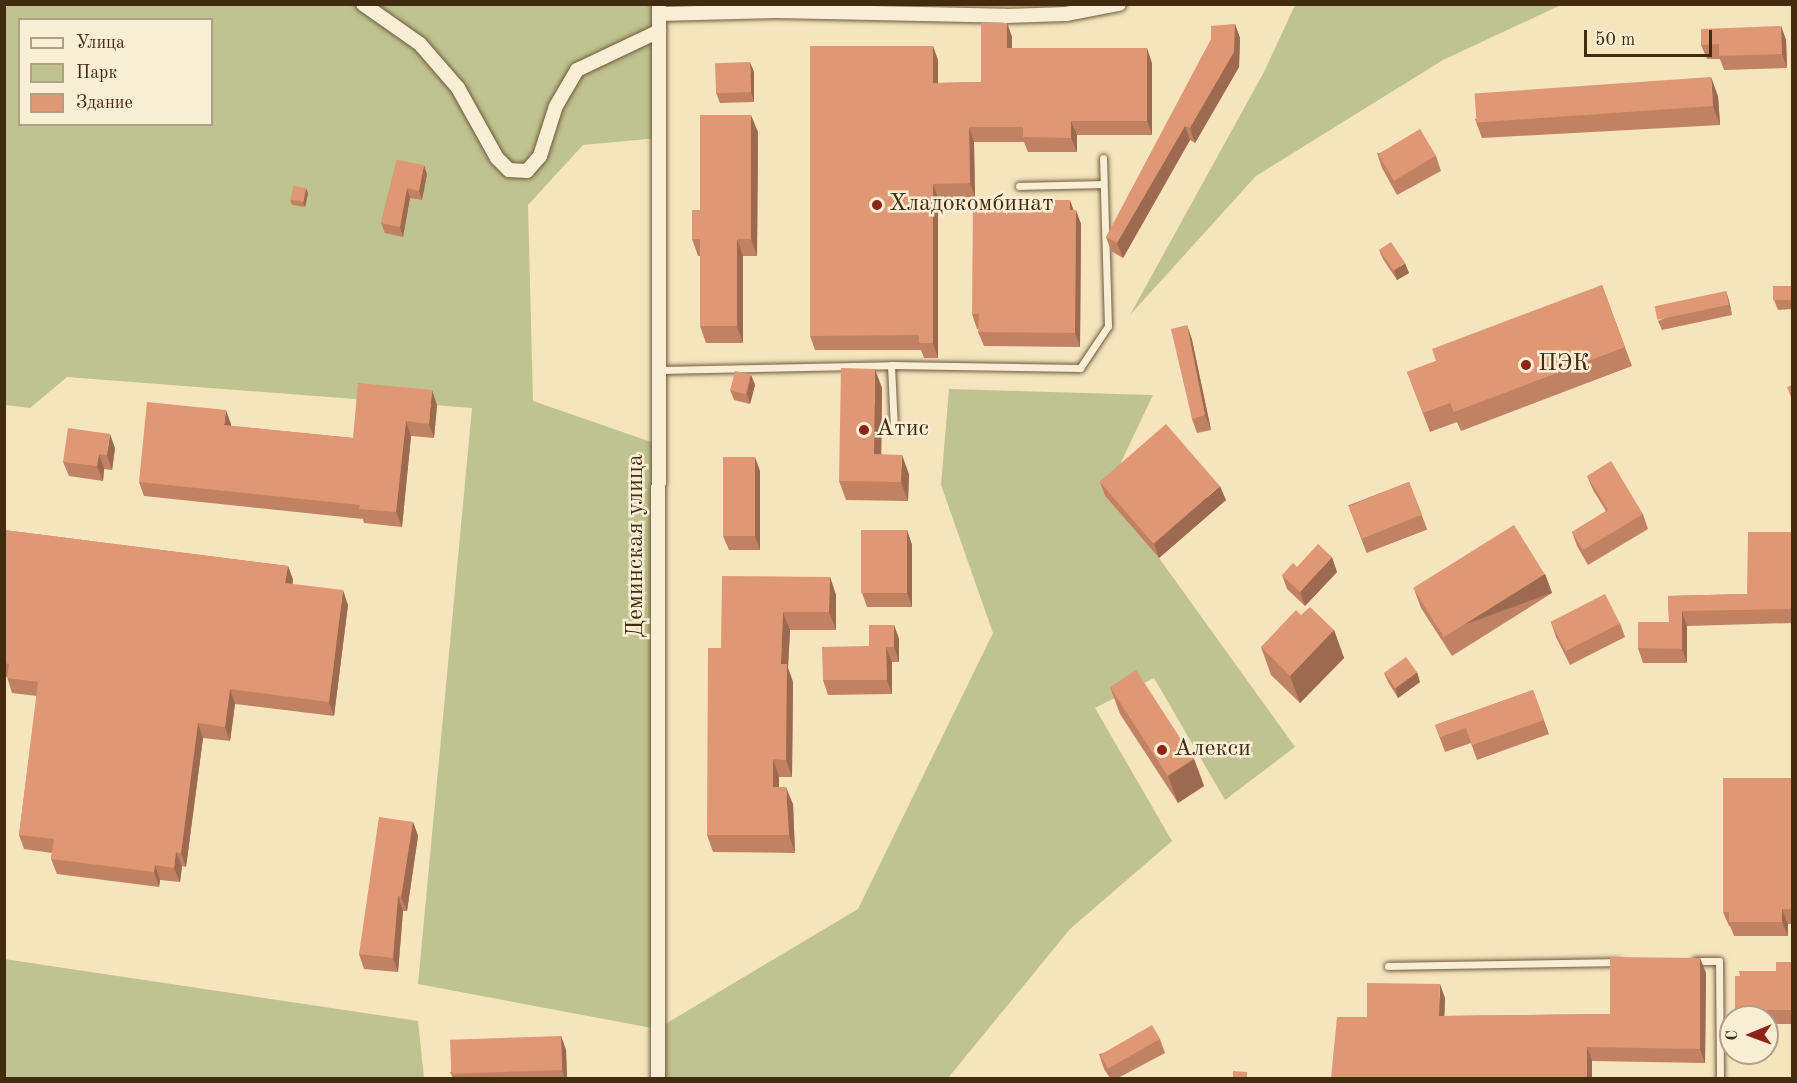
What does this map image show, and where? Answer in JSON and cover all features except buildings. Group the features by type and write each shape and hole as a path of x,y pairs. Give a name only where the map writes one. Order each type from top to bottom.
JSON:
{"street":[{"path":"363,4 420,44 458,88 497,158 509,170 527,171 540,156 556,106 577,70 659,31"},
{"name":"Деминская улица","path":"658,1078 659,9 1006,16 1119,4"}],"lane":[{"path":"660,370 891,366 1080,368 1108,326 1102,158"},
{"path":"1019,186 1102,184"},
{"path":"891,366 894,429"},
{"path":"1683,961 1719,961 1720,1078"},
{"path":"1388,966 1624,962"}],"green space":[{"path":"4,5 659,5 659,138 583,145 528,205 533,401 660,445 657,1029 418,984 472,408 67,377 30,408 5,405"},
{"path":"1295,5 1561,5 1443,60 1256,176 1130,315 1264,72"},
{"path":"949,389 1153,395 1105,496 1159,558 1295,747 1225,800 1154,678 1095,708 1172,841 1070,929 948,1078 658,1078 657,1029 858,909 993,633 941,485"},
{"path":"4,959 418,1021 424,1078 5,1078"}],"place":[{"name":"Хладокомбинат","path":"877,205"},
{"name":"ПЭК","path":"1526,365"},
{"name":"Атис","path":"864,430"},
{"name":"Алекси","path":"1162,750"}]}
